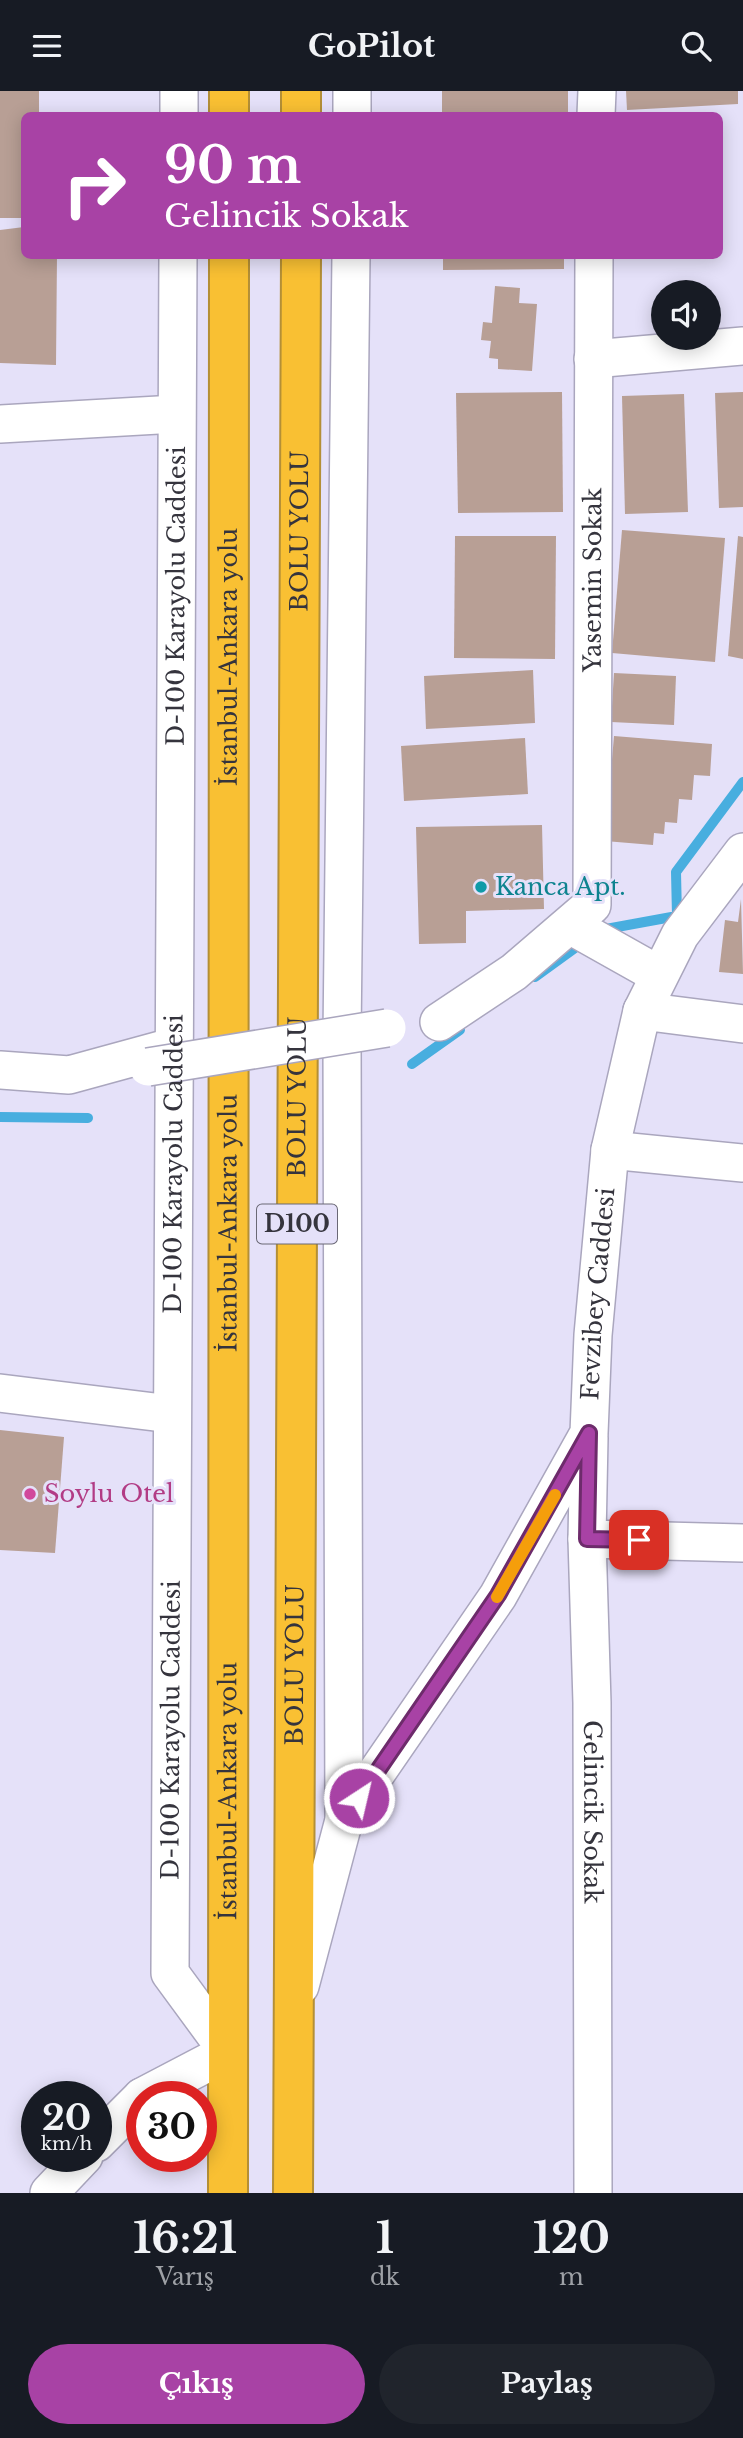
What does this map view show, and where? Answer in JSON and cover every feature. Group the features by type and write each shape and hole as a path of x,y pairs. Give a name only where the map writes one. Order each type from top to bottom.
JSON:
{"highway":[{"path":"229,91 229,112"},
{"path":"301,112 302,91"},
{"name":"İstanbul-Ankara yolu","path":"228,2193 229,259"},
{"name":"BOLU YOLU","path":"293,2193 301,259"}],"street":[{"path":"179,91 179,112"},
{"path":"352,91 352,112"},
{"path":"596,112 597,91"},
{"name":"D-100 Karayolu Caddesi","path":"178,259 162,1056 171,1414 170,1973 228,2052"},
{"path":"293,2011 344,1820 342,1022 351,259"},
{"name":"Yasemin Sokak","path":"581,915 594,259"},
{"path":"593,359 743,346"},
{"path":"0,424 176,414"},
{"name":"Fevzibey Caddesi","path":"344,1820 498,1595 589,1433 593,1335 610,1150 642,1011 680,935 743,852"},
{"path":"439,1022 514,972 581,915 659,975"},
{"path":"642,1011 743,1024"},
{"path":"0,1070 69,1075 162,1056 387,1028"},
{"path":"610,1150 743,1163"},
{"path":"0,1393 171,1414"},
{"name":"Gelincik Sokak","path":"589,1433 587,1539 592,1716 593,2193"},
{"path":"587,1539 743,1543"},
{"path":"173,2081 228,2052"},
{"path":"112,2127 126,2113"},
{"path":"49,2193 69,2172"}],"building":[{"path":"0,91 39,91 39,112 21,112 21,218 0,218"},
{"path":"442,91 568,91 568,112 442,112"},
{"path":"626,91 738,91 738,104 627,110"},
{"path":"21,227 21,259 57,259 56,365 0,363 0,230"},
{"path":"443,259 564,259 564,269 443,270"},
{"path":"495,286 520,288 519,303 537,304 532,371 498,369 498,359 489,358 491,341 481,340 483,322 492,323"},
{"path":"562,392 563,512 458,513 456,393"},
{"path":"743,392 743,507 719,508 715,393"},
{"path":"684,394 688,512 625,514 622,396"},
{"path":"622,530 725,538 715,662 612,653"},
{"path":"455,536 556,536 555,659 454,658"},
{"path":"738,536 743,537 743,659 728,656"},
{"path":"533,670 535,723 426,729 424,676"},
{"path":"614,673 676,676 674,725 611,722"},
{"path":"614,736 712,744 710,776 694,775 692,800 679,799 677,823 665,822 664,834 654,833 653,845 605,841"},
{"path":"525,738 528,794 404,801 401,746"},
{"name":"Kanca Apt.","path":"542,825 544,909 466,911 466,943 419,944 416,827"},
{"path":"741,899 743,974 719,972 725,920 738,922"},
{"name":"Soylu Otel","path":"0,1430 64,1437 55,1553 0,1550"}],"waterway":[{"path":"606,929 677,916 676,872 743,782"},
{"path":"535,977 575,948"},
{"path":"412,1064 460,1030"},
{"path":"0,1117 88,1118"}],"slow traffic":[{"path":"497,1597 555,1495"}],"place":[{"name":"Kanca Apt.","path":"481,887"},
{"name":"Soylu Otel","path":"30,1494"}],"route":[{"path":"359,1798 498,1595 589,1433 587,1539 639,1540"}]}
